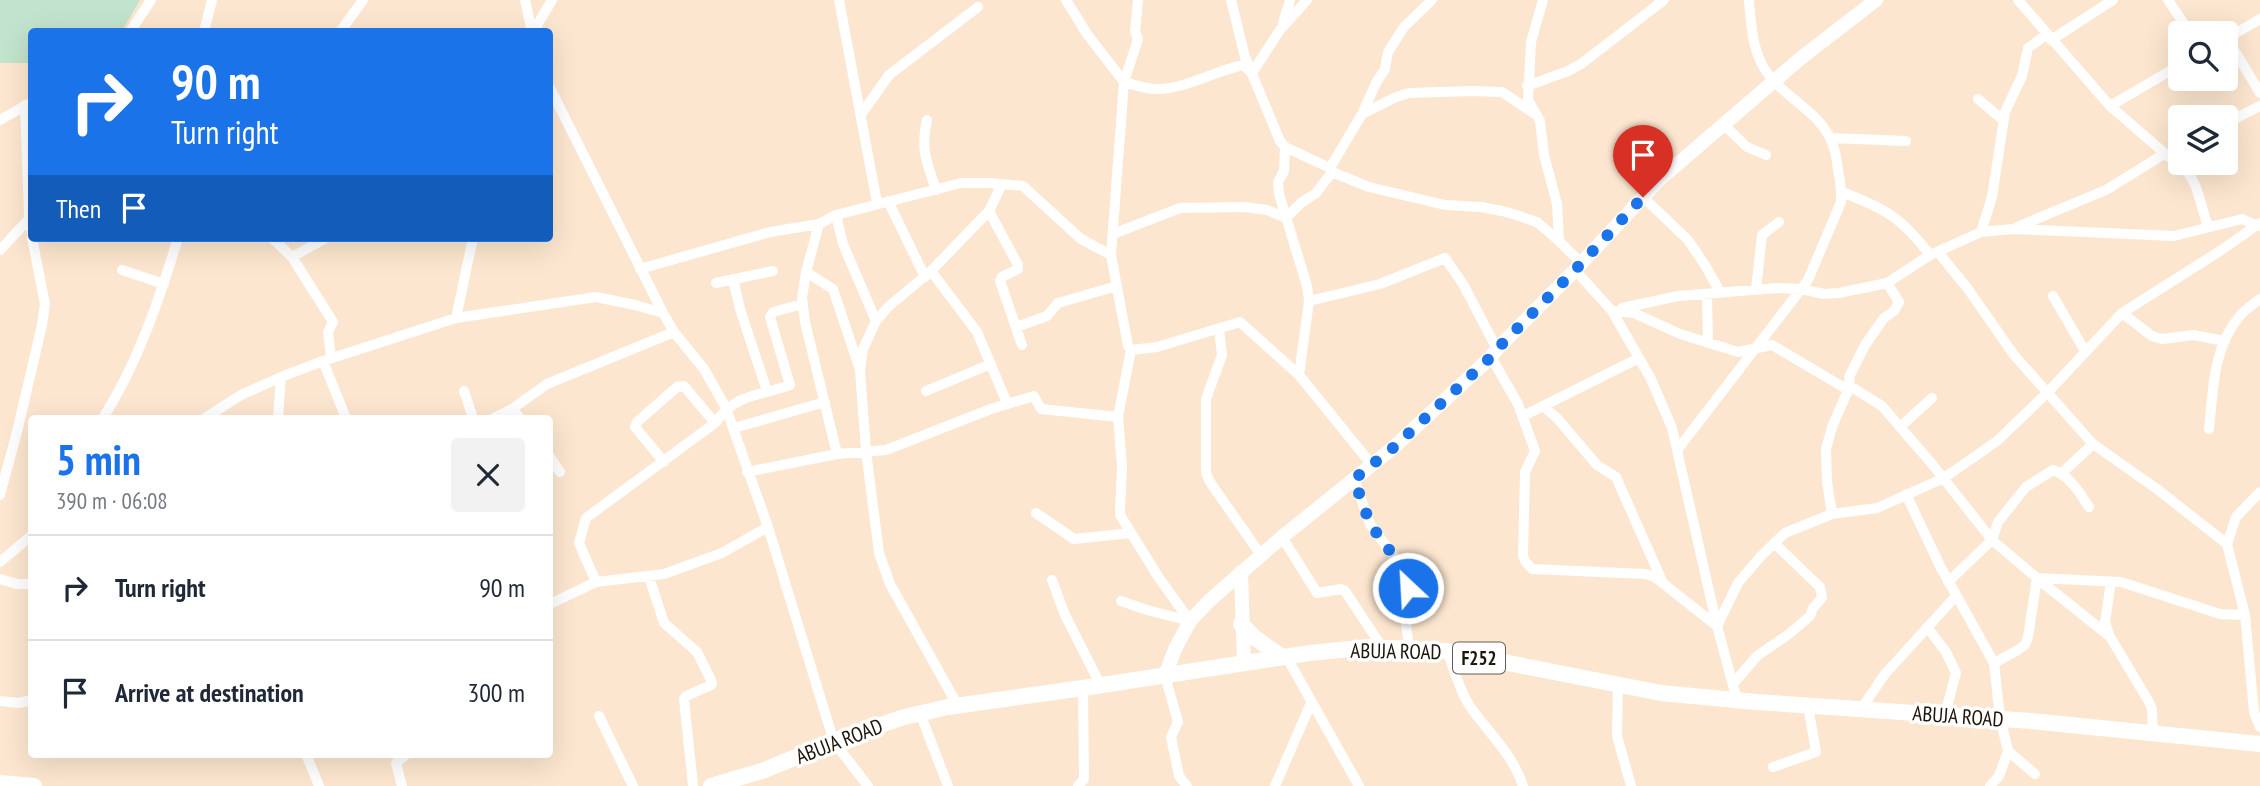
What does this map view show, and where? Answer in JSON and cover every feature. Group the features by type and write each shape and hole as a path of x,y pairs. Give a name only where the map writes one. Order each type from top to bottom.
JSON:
{"main road":[{"path":"1241,625 1255,639 1284,657"},
{"name":"ABUJA ROAD","path":"711,786 762,771 834,741 920,713 1284,657 1382,647 1447,651 1661,693 1735,692 1808,706 2000,718 2260,744"},
{"path":"5,784 34,786"}],"street":[{"path":"133,28 151,0"},
{"path":"205,28 212,0"},
{"path":"346,28 363,0"},
{"path":"525,0 531,28"},
{"path":"534,28 552,0"},
{"path":"839,0 877,203"},
{"path":"1066,0 1087,34 1124,82 1156,89 1179,86 1227,68 1244,65 1251,73"},
{"path":"1138,0 1135,32 1138,39 1124,82 1111,255 1128,346 1131,350 1118,417 1122,467 1120,515 1159,578 1190,621"},
{"path":"1231,0 1251,73 1285,147 1369,187 1445,205 1507,212 1536,222 1559,241 1612,310 1651,379 1672,428 1717,626 1735,692"},
{"path":"1280,30 1290,0"},
{"path":"1251,73 1280,30 1307,0"},
{"path":"1543,0 1531,43 1527,86 1528,100 1540,121 1544,155 1557,204 1559,241"},
{"path":"1527,86 1581,64 1664,0"},
{"path":"1678,449 1808,280 1841,201 1836,157 1830,138 1819,123 1774,81 1764,68 1757,53 1749,0"},
{"path":"1187,786 1179,776 1171,737 1178,722 1165,676 1190,621 1282,537 1394,447 1494,353 1660,180 1774,81 1876,0"},
{"path":"2018,0 2110,106 2168,152"},
{"path":"1981,232 1992,197 2005,112 2022,76 2028,48 2113,0"},
{"path":"2168,0 2182,21"},
{"path":"1286,218 1315,193 1331,170 1385,69 1388,52 1425,2"},
{"path":"862,113 890,75 978,7"},
{"path":"2238,32 2260,19"},
{"path":"2238,58 2260,93"},
{"path":"2110,106 2168,72"},
{"path":"1362,114 1409,93 1472,91 1502,92 1536,115"},
{"path":"553,94 663,313 704,369 726,408 768,527 834,741 868,786"},
{"path":"1978,99 2003,120"},
{"path":"0,120 28,104"},
{"path":"2238,117 2260,106"},
{"path":"927,120 923,150 936,190"},
{"path":"1724,124 1747,146 1766,155"},
{"path":"1830,138 1906,141"},
{"path":"1285,147 1284,171 1278,182 1279,194 1307,286 1309,301 1299,374"},
{"path":"2013,229 2106,190 2168,159"},
{"path":"2189,175 2196,187 2208,227"},
{"path":"640,269 770,232 819,224 835,215 961,183 1023,186 1081,239 1111,255"},
{"path":"958,706 890,584 882,564 876,539 860,371 863,349 876,321 888,307 928,274 989,211 1002,184"},
{"path":"1842,192 1879,206 1914,233 1968,289 2014,355 2093,443 2227,544"},
{"path":"1643,197 1688,240 1720,292"},
{"path":"888,201 928,274 977,332 1007,403"},
{"path":"1113,234 1180,208 1245,207 1267,210 1286,218"},
{"path":"989,211 1018,265 1018,269 1000,278 1022,345"},
{"path":"835,215 845,249 876,321"},
{"path":"0,250 28,217"},
{"path":"1612,310 1678,296 1756,289 1801,289 1824,294 1839,293 1887,282 1934,253 1981,232 2013,229 2174,236 2242,219 2259,226"},
{"path":"1756,289 1762,235 1779,222"},
{"path":"819,224 806,272 803,304 836,454"},
{"path":"1717,626 1738,583 1760,556 1785,533 1832,514 1877,508 1944,478 1997,441 2048,392 2122,313 2259,226"},
{"path":"0,495 43,325 45,304 33,242"},
{"path":"105,415 141,346 177,242"},
{"path":"276,242 292,257 333,322 328,332 327,359 345,415"},
{"path":"292,257 320,242"},
{"path":"456,318 472,242"},
{"path":"1309,301 1380,285 1445,258 1463,284 1535,451 1525,472 1523,555 1528,565 1532,569 1645,574 1662,581 1717,626"},
{"path":"122,270 164,284"},
{"path":"716,283 773,271"},
{"path":"806,272 833,289 860,371"},
{"path":"733,279 766,391"},
{"path":"1832,514 1826,449 1832,427 1850,386 1850,377 1865,345 1884,318 1898,306 1899,302 1887,282"},
{"path":"1016,327 1047,316 1058,303 1117,286"},
{"path":"1707,294 1708,341"},
{"path":"2053,296 2085,351"},
{"path":"210,415 241,395 281,377 327,359 456,318 596,297 663,313"},
{"path":"2209,429 2215,369 2225,341 2238,317 2260,299"},
{"path":"596,582 579,543 586,518 715,423 726,408 741,398 790,385 770,317 773,312 803,304"},
{"path":"1612,310 1634,313 1680,334 1738,352 1772,345 1843,387 1850,386 1882,406 1944,478 1992,540 2109,635"},
{"path":"2122,313 2152,336 2162,339 2193,335 2225,341"},
{"path":"1131,350 1157,347 1240,323 1299,374 1372,465"},
{"path":"1219,328 1222,355 1206,399 1206,473 1261,555"},
{"path":"500,415 547,384 674,331"},
{"path":"1522,416 1639,358"},
{"path":"926,391 991,364"},
{"path":"278,415 281,377"},
{"path":"664,462 635,427 636,422 677,387 684,386 715,423"},
{"path":"464,391 472,415"},
{"path":"747,472 836,454 886,450 1007,403 1034,396 1041,409 1118,417"},
{"path":"1900,427 1931,398"},
{"path":"734,428 825,402"},
{"path":"1543,406 1557,418 1597,465 1616,477 1662,581"},
{"path":"512,409 517,415"},
{"path":"2062,473 2093,443"},
{"path":"553,461 561,472"},
{"path":"1948,582 1992,540 1998,522 2026,486 2053,470 2062,473 2089,507"},
{"path":"1354,479 1370,524 1401,566 1407,580 1404,608 1409,648"},
{"path":"2260,492 2236,517 2227,544 2245,615 2255,712 2260,727"},
{"path":"1906,494 1948,582 1994,663 2000,718 2008,751 2000,781 1990,786"},
{"path":"1036,513 1074,539 1131,533"},
{"path":"553,603 596,582 664,574 722,553 768,527"},
{"path":"1282,537 1317,593 1341,589 1345,591 1382,647"},
{"path":"0,562 28,538"},
{"path":"1735,692 1758,656 1810,616 1822,598 1820,587 1774,543"},
{"path":"1241,572 1244,663"},
{"path":"649,576 664,623 697,652 712,684 685,696 684,699 692,786"},
{"path":"2036,578 2122,582 2220,614 2245,615"},
{"path":"1994,663 2025,645 2036,578"},
{"path":"0,579 28,584"},
{"path":"1052,580 1065,615 1101,686"},
{"path":"2111,582 2105,622 2109,635 2149,702 2153,733"},
{"path":"1861,709 1885,674 1956,596"},
{"path":"1121,601 1190,621"},
{"path":"1927,627 1946,652 1956,673 1945,714"},
{"path":"1447,651 1472,710 1507,753 1523,786"},
{"path":"1284,657 1359,786"},
{"path":"1618,684 1617,736 1631,786"},
{"path":"1083,688 1084,784"},
{"path":"0,701 28,701"},
{"path":"1275,786 1311,704"},
{"path":"1773,767 1816,752 1808,706"},
{"path":"920,713 948,786"},
{"path":"599,716 632,786"},
{"path":"2008,751 2035,774"},
{"path":"308,758 319,786"},
{"path":"401,786 396,763 402,758"},
{"path":"727,786 762,771"}],"green space":[{"path":"0,0 140,0 124,28 28,28 28,63 0,63"}],"route":[{"path":"1408,588 1401,566 1370,524 1354,479 1394,447 1491,357 1643,197"}]}
